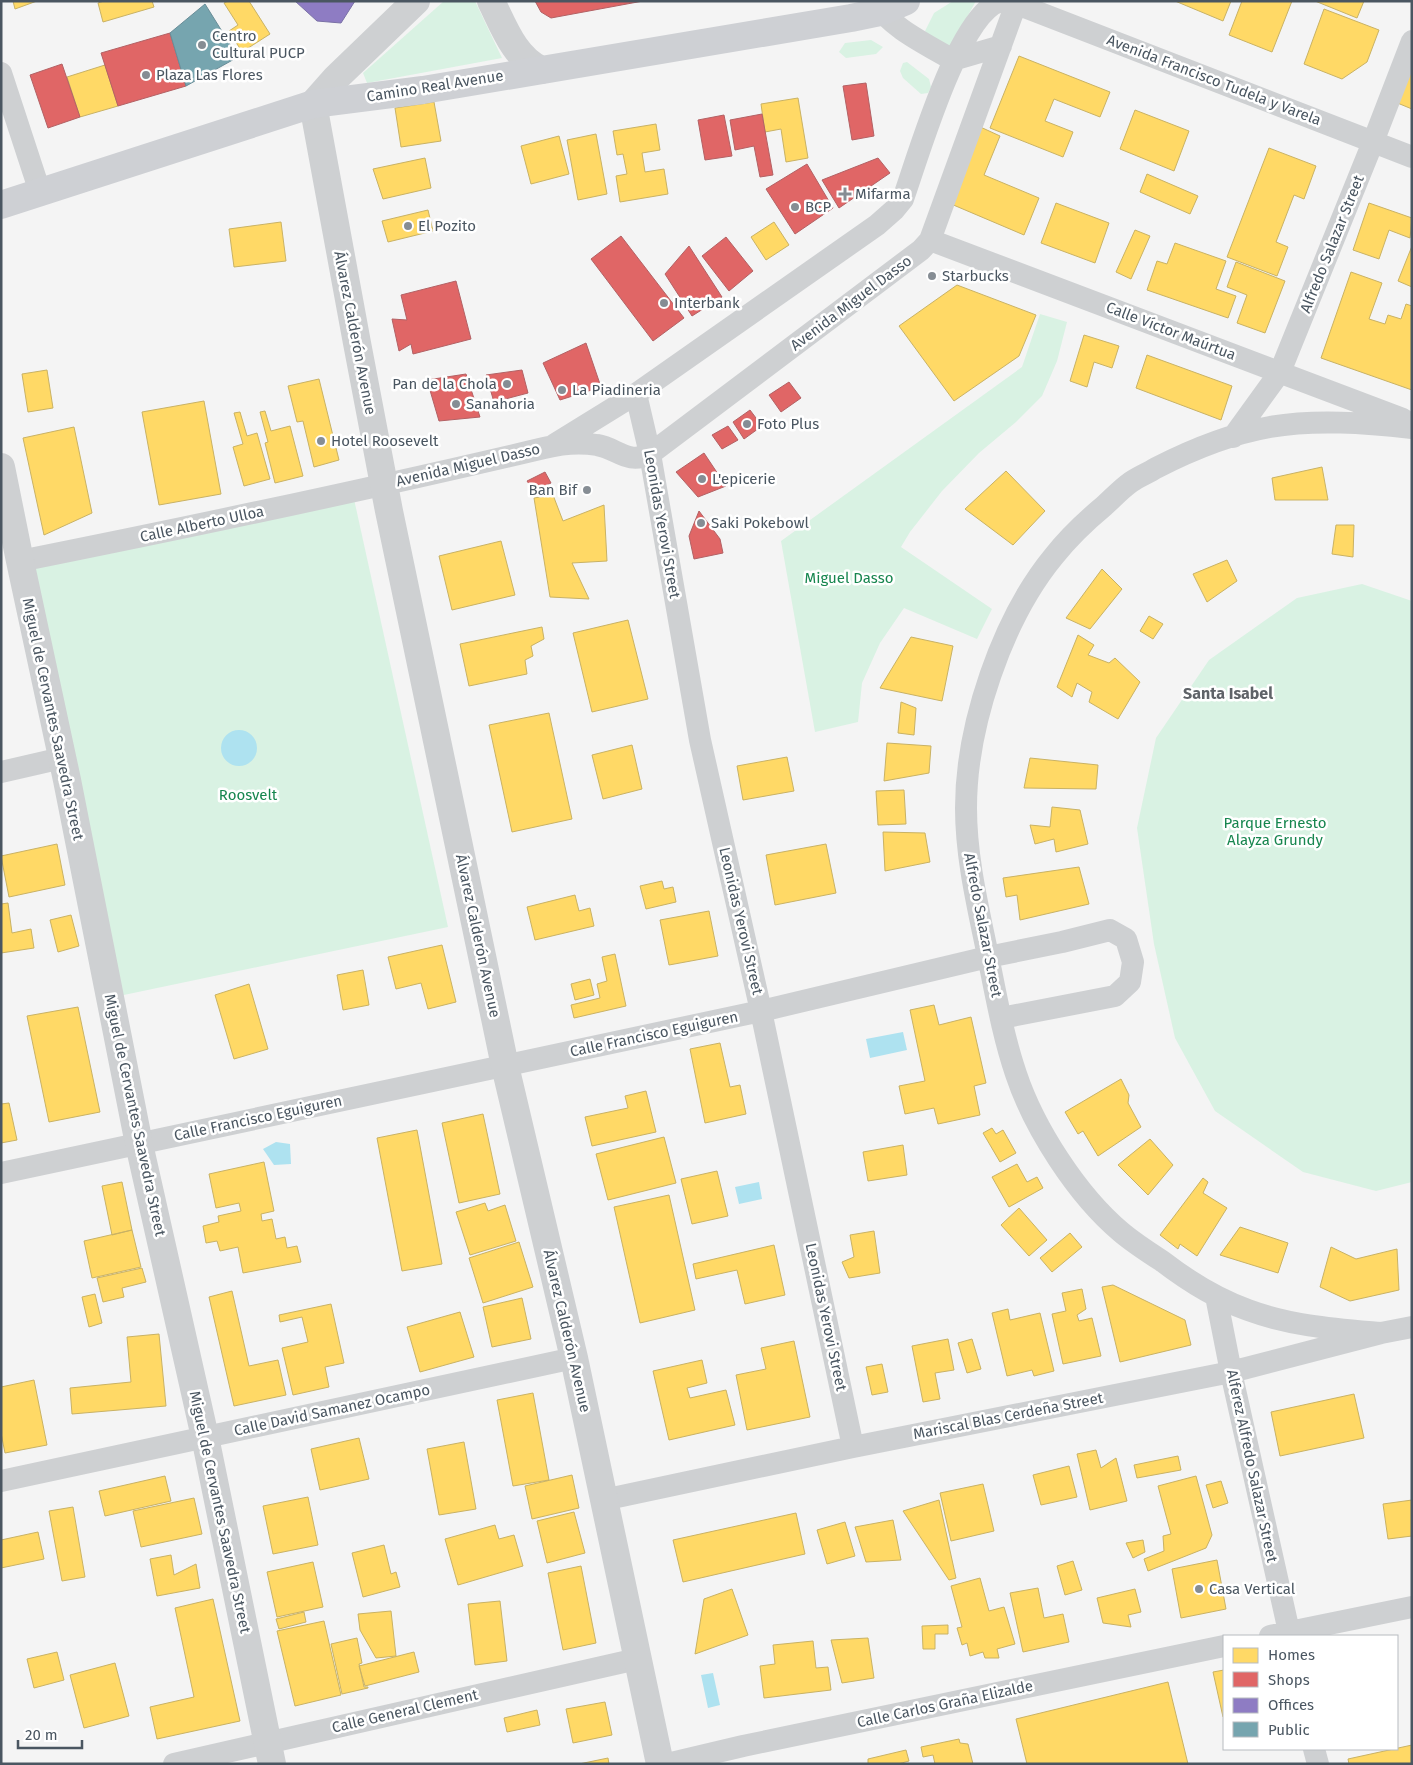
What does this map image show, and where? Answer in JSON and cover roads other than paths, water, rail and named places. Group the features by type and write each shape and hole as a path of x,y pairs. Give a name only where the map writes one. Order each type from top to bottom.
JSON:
{"main road":[{"name":"Camino Real Avenue","path":"1,205 313,104 423,90 851,18 876,6 906,1"}],"street":[{"path":"313,104 336,78 416,1"},
{"path":"492,1 509,38 519,54 530,65 541,70"},
{"name":"Avenida Miguel Dasso","path":"385,485 552,446 596,445 635,459 642,458 650,454 921,250 930,240 1001,46 1011,2 990,6 978,18 965,38 953,60 903,199 894,210 877,225 636,394 552,446"},
{"name":"Avenida Francisco Tudela y Varela","path":"1011,2 1412,156"},
{"path":"876,6 905,31 953,60 1001,46"},
{"name":"Alfredo Salazar Street","path":"1233,437 1280,372 1412,41"},
{"path":"1,73 40,192"},
{"name":"Álvarez Calderón Avenue","path":"313,104 356,343 505,1066 574,1358 660,1764"},
{"name":"Calle Víctor Maúrtua","path":"930,240 1412,422"},
{"name":"Leonidas Yerovi Street","path":"636,394 650,454 700,740 761,1011 853,1447"},
{"name":"Alfredo Salazar Street","path":"1381,1333 1313,1327 1249,1311 1216,1296 1180,1275 1120,1231 1087,1197 1046,1141 1031,1112 1015,1073 1001,1018 975,893 968,844 966,806 969,763 978,715 992,669 1011,627 1029,593 1052,558 1077,529 1131,482 1194,449 1270,427 1300,424 1361,423 1412,428"},
{"name":"Miguel de Cervantes Saavedra Street","path":"1,466 140,1144 205,1437 270,1753"},
{"name":"Calle Alberto Ulloa","path":"20,561 385,485"},
{"path":"1,772 62,758"},
{"name":"Calle Francisco Eguiguren","path":"1,1173 761,1011 1110,930 1126,939 1133,962 1130,982 1114,996 1001,1018"},
{"name":"Alferez Alfredo Salazar Street","path":"1216,1296 1283,1635"},
{"name":"Mariscal Blas Cerdeña Street","path":"604,1500 853,1447 1231,1372 1381,1333 1412,1327"},
{"name":"Calle David Samanez Ocampo","path":"1,1481 574,1358"},
{"path":"1283,1635 1412,1607"},
{"name":"Calle Carlos Graña Elizalde","path":"667,1764 742,1746 1223,1646"},
{"name":"Calle General Clement","path":"174,1764 270,1753 638,1659"},
{"path":"1314,1750 1318,1764"}],"water":[{"path":"239,730 246,731 252,735 256,741 256,755 252,761 246,765 239,766 232,765 226,761 222,755 221,748 222,741 226,735 232,731"},
{"path":"903,1032 907,1050 870,1058 866,1039"},
{"path":"276,1142 290,1144 291,1164 274,1165 263,1149"},
{"path":"759,1182 762,1199 739,1204 735,1187"},
{"path":"713,1673 720,1705 708,1708 701,1675"}],"place":[{"name":"Centro Cultural PUCP","path":"202,45"},
{"name":"Plaza Las Flores","path":"146,75"},
{"name":"Mifarma","path":"845,194"},
{"name":"BCP","path":"795,207"},
{"name":"El Pozito","path":"408,226"},
{"name":"Starbucks","path":"932,276"},
{"name":"Interbank","path":"664,303"},
{"name":"Pan de la Chola","path":"507,384"},
{"name":"La Piadineria","path":"562,390"},
{"name":"Sanahoria","path":"456,404"},
{"name":"Foto Plus","path":"747,424"},
{"name":"Hotel Roosevelt","path":"321,441"},
{"name":"L'epicerie","path":"702,479"},
{"name":"Ban Bif","path":"587,490"},
{"name":"Saki Pokebowl","path":"701,523"},
{"name":"Casa Vertical","path":"1199,1589"}],"district":[{"name":"Santa Isabel","path":"1228,693"}],"park label":[{"name":"Miguel Dasso","path":"849,578"},
{"name":"Roosvelt","path":"248,795"},
{"name":"Parque Ernesto Alayza Grundy","path":"1275,832"}]}
